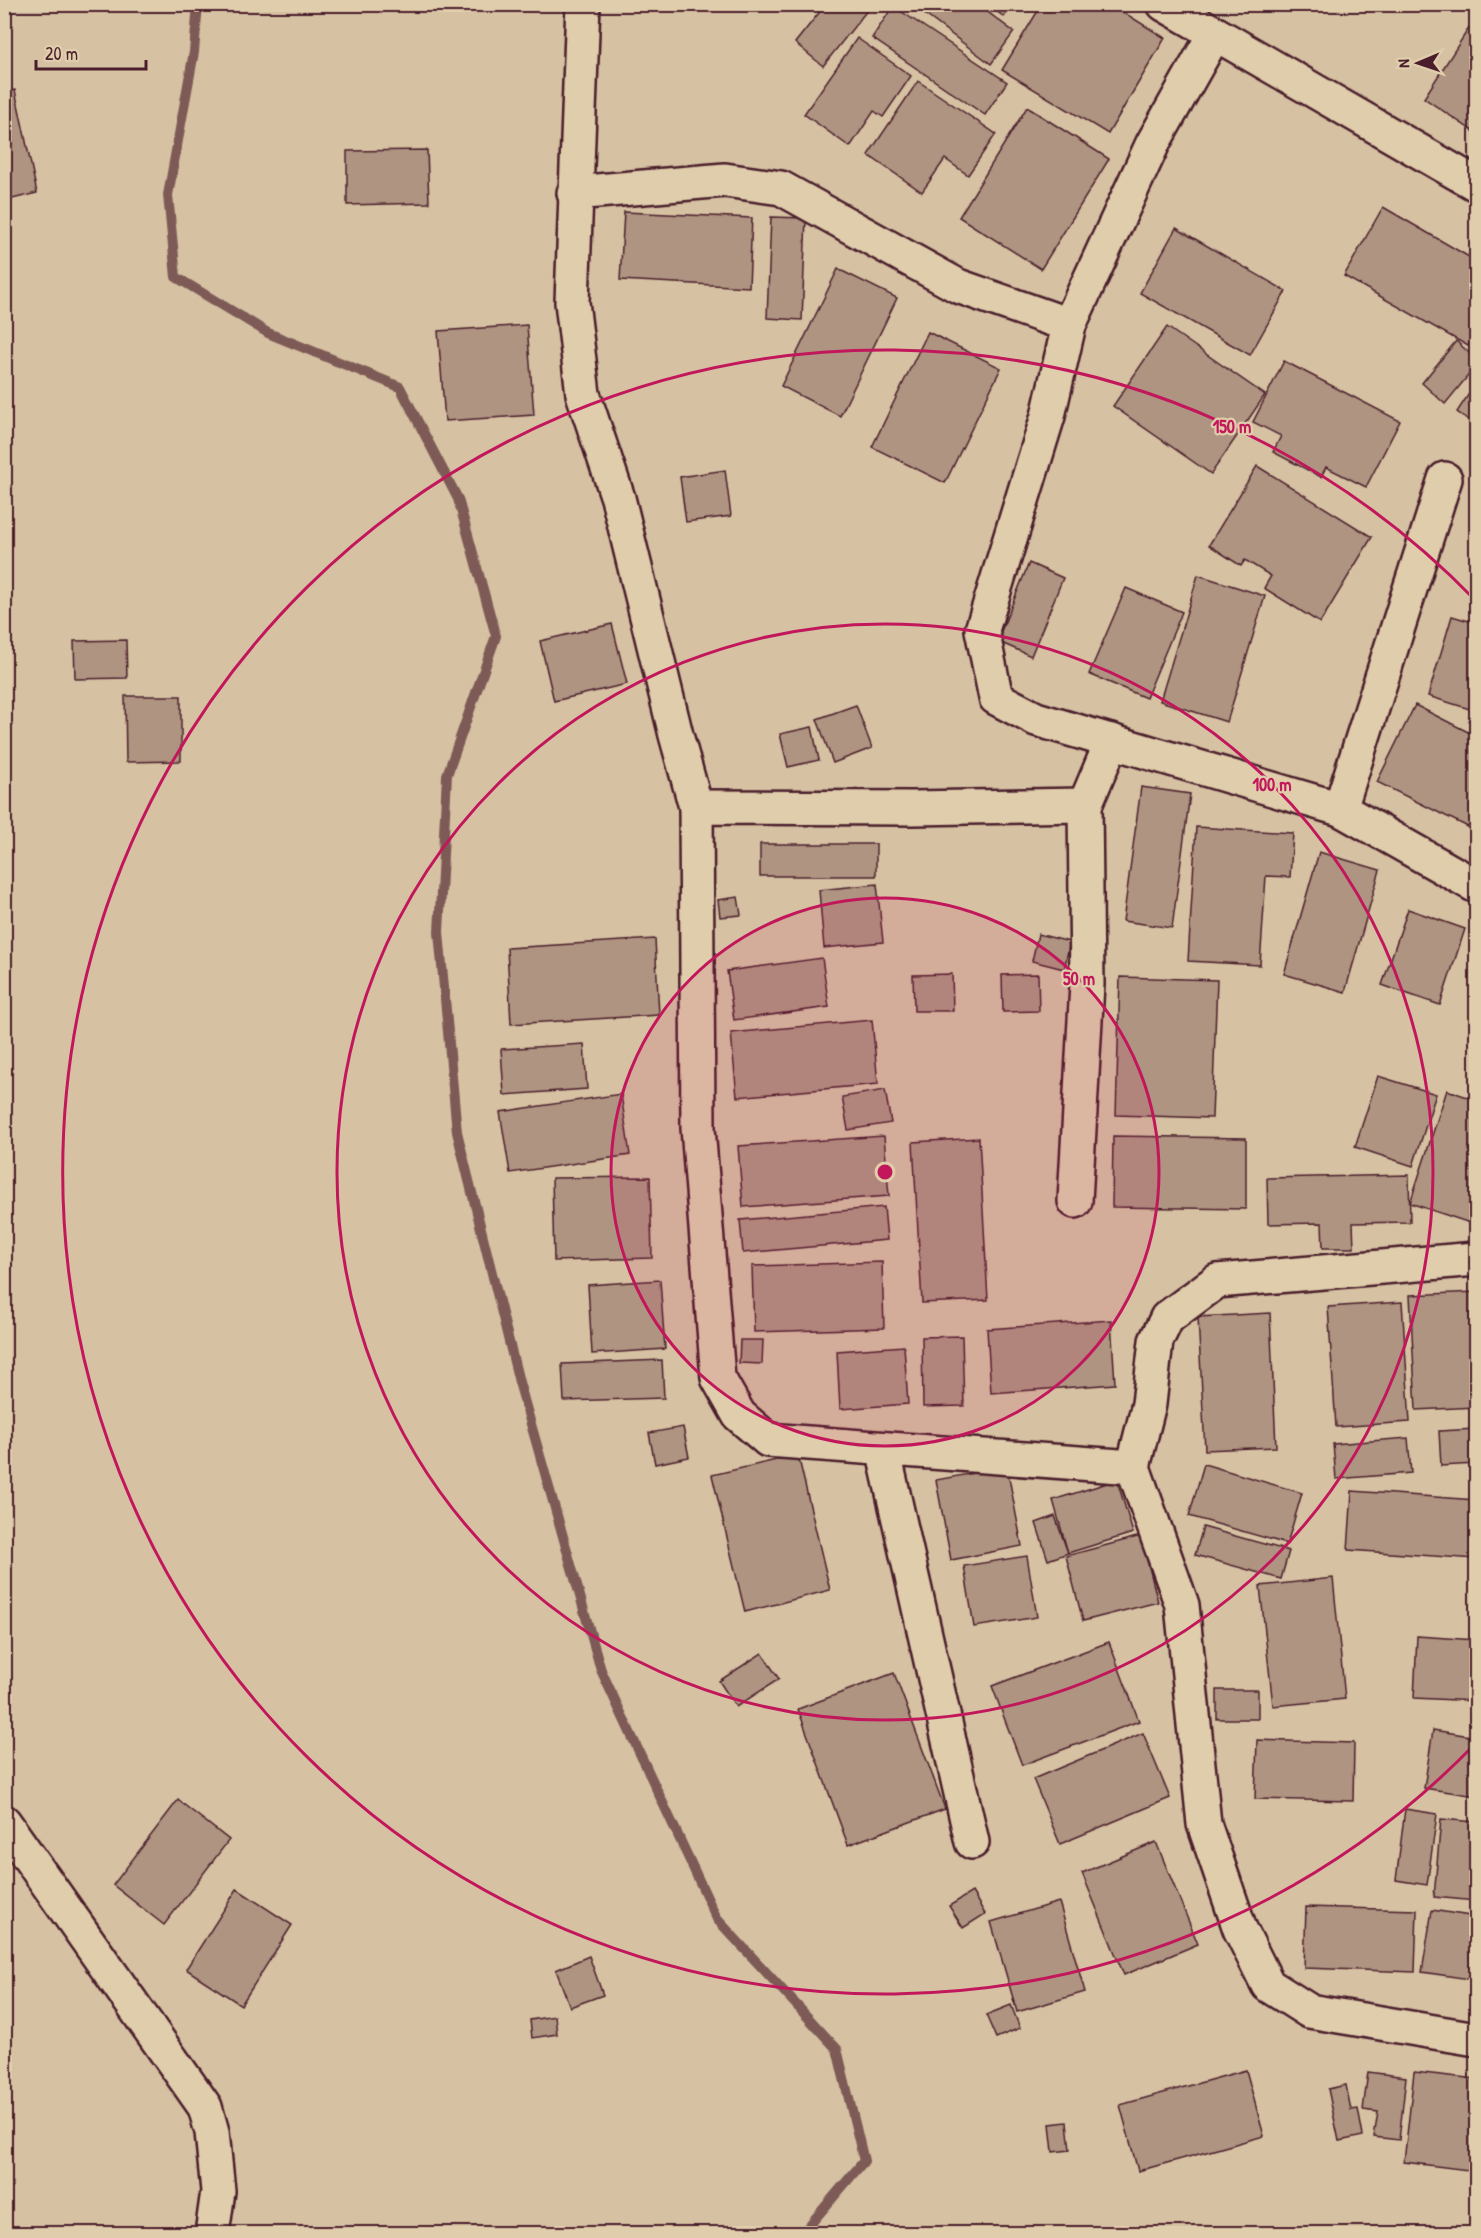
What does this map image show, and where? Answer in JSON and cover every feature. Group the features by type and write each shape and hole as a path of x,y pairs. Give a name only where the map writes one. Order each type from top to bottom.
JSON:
{"street":[{"path":"583,4 574,192 572,302 583,394 618,498 696,807 698,1128 718,1378 739,1415 768,1440 1133,1467"},
{"path":"1164,4 1214,35 1476,184"},
{"path":"1214,35 1153,143 1069,325 1047,416 982,630 996,698 1036,719 1340,809 1476,886"},
{"path":"574,192 725,180 781,188 957,286 1069,325"},
{"path":"1340,809 1445,478"},
{"path":"1075,1201 1087,984 1085,805 1112,741"},
{"path":"696,807 913,808 1085,805"},
{"path":"1476,1259 1217,1281 1167,1318 1156,1341 1149,1404 1133,1467 1182,1605 1204,1824 1240,1929 1268,1985 1309,2011 1476,2039"},
{"path":"883,1449 972,1842"},
{"path":"4,1822 205,2107 212,2132 218,2192 212,2234"}],"building":[{"path":"826,4 872,4 823,66 795,43"},
{"path":"911,4 977,4 1014,32 991,64"},
{"path":"987,4 1013,4 1004,17"},
{"path":"1042,4 1110,4 1165,38 1108,134 1002,70"},
{"path":"893,6 1007,82 985,115 872,38"},
{"path":"1476,17 1476,133 1424,98"},
{"path":"857,38 911,76 883,117 874,111 850,147 804,114"},
{"path":"918,81 996,134 968,175 945,159 922,192 868,155"},
{"path":"15,90 37,193 4,201 4,92"},
{"path":"1027,107 1109,159 1041,269 959,217"},
{"path":"427,150 429,203 347,205 347,151"},
{"path":"1383,207 1476,261 1476,332 1468,346 1344,276"},
{"path":"624,212 752,218 749,287 620,280"},
{"path":"771,217 806,218 802,320 767,318"},
{"path":"1176,228 1286,291 1250,355 1140,293"},
{"path":"838,269 897,298 840,416 781,386"},
{"path":"527,325 534,415 445,421 438,331"},
{"path":"1167,327 1265,395 1211,474 1113,406"},
{"path":"928,332 1001,368 945,483 872,447"},
{"path":"1456,341 1476,359 1476,366 1445,404 1422,383"},
{"path":"1284,361 1400,421 1366,487 1326,467 1321,477 1273,452 1281,436 1253,422"},
{"path":"1476,383 1476,425 1457,412"},
{"path":"1257,466 1372,537 1320,623 1264,588 1271,576 1245,560 1241,566 1209,545"},
{"path":"725,470 731,516 686,522 680,477"},
{"path":"1029,563 1063,578 1031,656 997,641"},
{"path":"1198,575 1265,596 1227,722 1160,701"},
{"path":"1126,588 1182,612 1146,698 1089,674"},
{"path":"1452,616 1476,623 1476,711 1428,696"},
{"path":"612,624 627,684 554,701 540,641"},
{"path":"126,640 127,678 75,679 74,641"},
{"path":"125,696 181,696 181,761 126,762"},
{"path":"856,705 872,748 833,763 817,719"},
{"path":"1415,705 1476,736 1476,831 1377,782"},
{"path":"812,727 819,760 788,767 780,734"},
{"path":"1141,787 1190,794 1172,928 1123,921"},
{"path":"1196,827 1293,833 1290,877 1266,876 1260,965 1188,961"},
{"path":"760,844 876,844 876,876 760,876"},
{"path":"1319,852 1380,870 1345,992 1284,974"},
{"path":"877,884 883,942 824,948 819,890"},
{"path":"738,897 741,915 720,917 718,900"},
{"path":"1408,909 1465,929 1440,1005 1382,985"},
{"path":"1038,934 1070,942 1064,969 1032,961"},
{"path":"655,939 659,1015 511,1024 507,948"},
{"path":"822,958 829,1007 734,1020 727,971"},
{"path":"952,974 953,1011 914,1011 913,975"},
{"path":"1038,974 1039,1011 1003,1012 1002,975"},
{"path":"1120,977 1217,980 1212,1118 1116,1115"},
{"path":"872,1020 878,1084 737,1097 731,1033"},
{"path":"584,1044 587,1089 504,1095 501,1049"},
{"path":"1378,1076 1436,1094 1413,1166 1355,1147"},
{"path":"885,1090 891,1123 848,1130 842,1097"},
{"path":"1447,1090 1476,1100 1476,1225 1410,1203"},
{"path":"621,1094 630,1155 510,1173 500,1112"},
{"path":"884,1136 889,1196 743,1207 738,1146"},
{"path":"1113,1136 1246,1138 1246,1209 1112,1207"},
{"path":"979,1138 988,1300 922,1303 913,1142"},
{"path":"1409,1175 1410,1222 1353,1223 1354,1248 1323,1248 1322,1223 1268,1224 1267,1178"},
{"path":"650,1177 652,1258 554,1261 552,1178"},
{"path":"884,1207 887,1240 743,1253 740,1220"},
{"path":"882,1262 884,1328 754,1332 752,1266"},
{"path":"660,1280 665,1349 592,1354 588,1285"},
{"path":"1476,1292 1476,1407 1416,1410 1410,1295"},
{"path":"1402,1302 1410,1422 1336,1427 1328,1307"},
{"path":"1270,1313 1276,1447 1205,1450 1198,1317"},
{"path":"1111,1320 1115,1384 991,1393 987,1329"},
{"path":"962,1336 964,1406 923,1407 922,1337"},
{"path":"740,1340 763,1340 762,1364 739,1363"},
{"path":"904,1346 908,1404 840,1409 837,1351"},
{"path":"662,1360 664,1398 564,1401 562,1364"},
{"path":"683,1427 689,1457 655,1464 649,1433"},
{"path":"1476,1429 1476,1464 1441,1466 1439,1431"},
{"path":"1408,1438 1411,1473 1336,1479 1333,1444"},
{"path":"798,1455 830,1590 745,1612 712,1475"},
{"path":"1204,1464 1302,1493 1287,1544 1189,1516"},
{"path":"1007,1467 1022,1546 951,1560 936,1480"},
{"path":"1117,1480 1133,1533 1068,1553 1053,1500"},
{"path":"1352,1491 1476,1500 1476,1559 1348,1550"},
{"path":"1055,1516 1068,1553 1048,1560 1036,1523"},
{"path":"1203,1527 1289,1551 1281,1579 1195,1555"},
{"path":"1141,1536 1158,1602 1083,1621 1066,1556"},
{"path":"1027,1556 1037,1617 974,1627 964,1566"},
{"path":"1333,1578 1345,1699 1273,1706 1260,1586"},
{"path":"1417,1636 1476,1640 1476,1701 1414,1698"},
{"path":"1109,1642 1139,1721 1022,1765 992,1686"},
{"path":"762,1653 779,1679 736,1707 719,1681"},
{"path":"894,1673 945,1809 848,1845 798,1709"},
{"path":"1217,1690 1258,1690 1258,1719 1217,1719"},
{"path":"1433,1730 1476,1737 1476,1796 1424,1788"},
{"path":"1143,1733 1170,1798 1060,1844 1033,1779"},
{"path":"1257,1740 1354,1743 1353,1801 1255,1799"},
{"path":"178,1800 229,1840 164,1925 113,1885"},
{"path":"1405,1809 1437,1814 1427,1885 1396,1880"},
{"path":"1441,1819 1476,1822 1476,1901 1434,1897"},
{"path":"1156,1842 1198,1944 1124,1975 1082,1873"},
{"path":"237,1889 292,1925 241,2005 186,1969"},
{"path":"972,1892 985,1914 963,1928 949,1906"},
{"path":"1059,1902 1085,1992 1017,2012 991,1922"},
{"path":"1306,1907 1417,1910 1415,1972 1304,1968"},
{"path":"1432,1910 1476,1917 1476,1980 1422,1972"},
{"path":"589,1956 603,1995 570,2007 556,1970"},
{"path":"1011,2005 1020,2028 996,2038 986,2015"},
{"path":"555,2016 557,2034 532,2038 530,2020"},
{"path":"1246,2070 1264,2136 1138,2171 1120,2105"},
{"path":"1368,2072 1406,2077 1399,2140 1374,2137 1378,2112 1363,2110"},
{"path":"1414,2072 1476,2079 1476,2171 1404,2162"},
{"path":"1346,2085 1351,2110 1358,2109 1363,2136 1339,2141 1328,2089"},
{"path":"1067,2122 1070,2150 1053,2152 1050,2124"}],"waterway":[{"path":"198,4 194,52 168,195 176,277 268,333 400,387 458,499 496,636 447,775 439,932 457,1132 519,1382 601,1670 717,1919 837,2049 864,2161 802,2234"}]}
